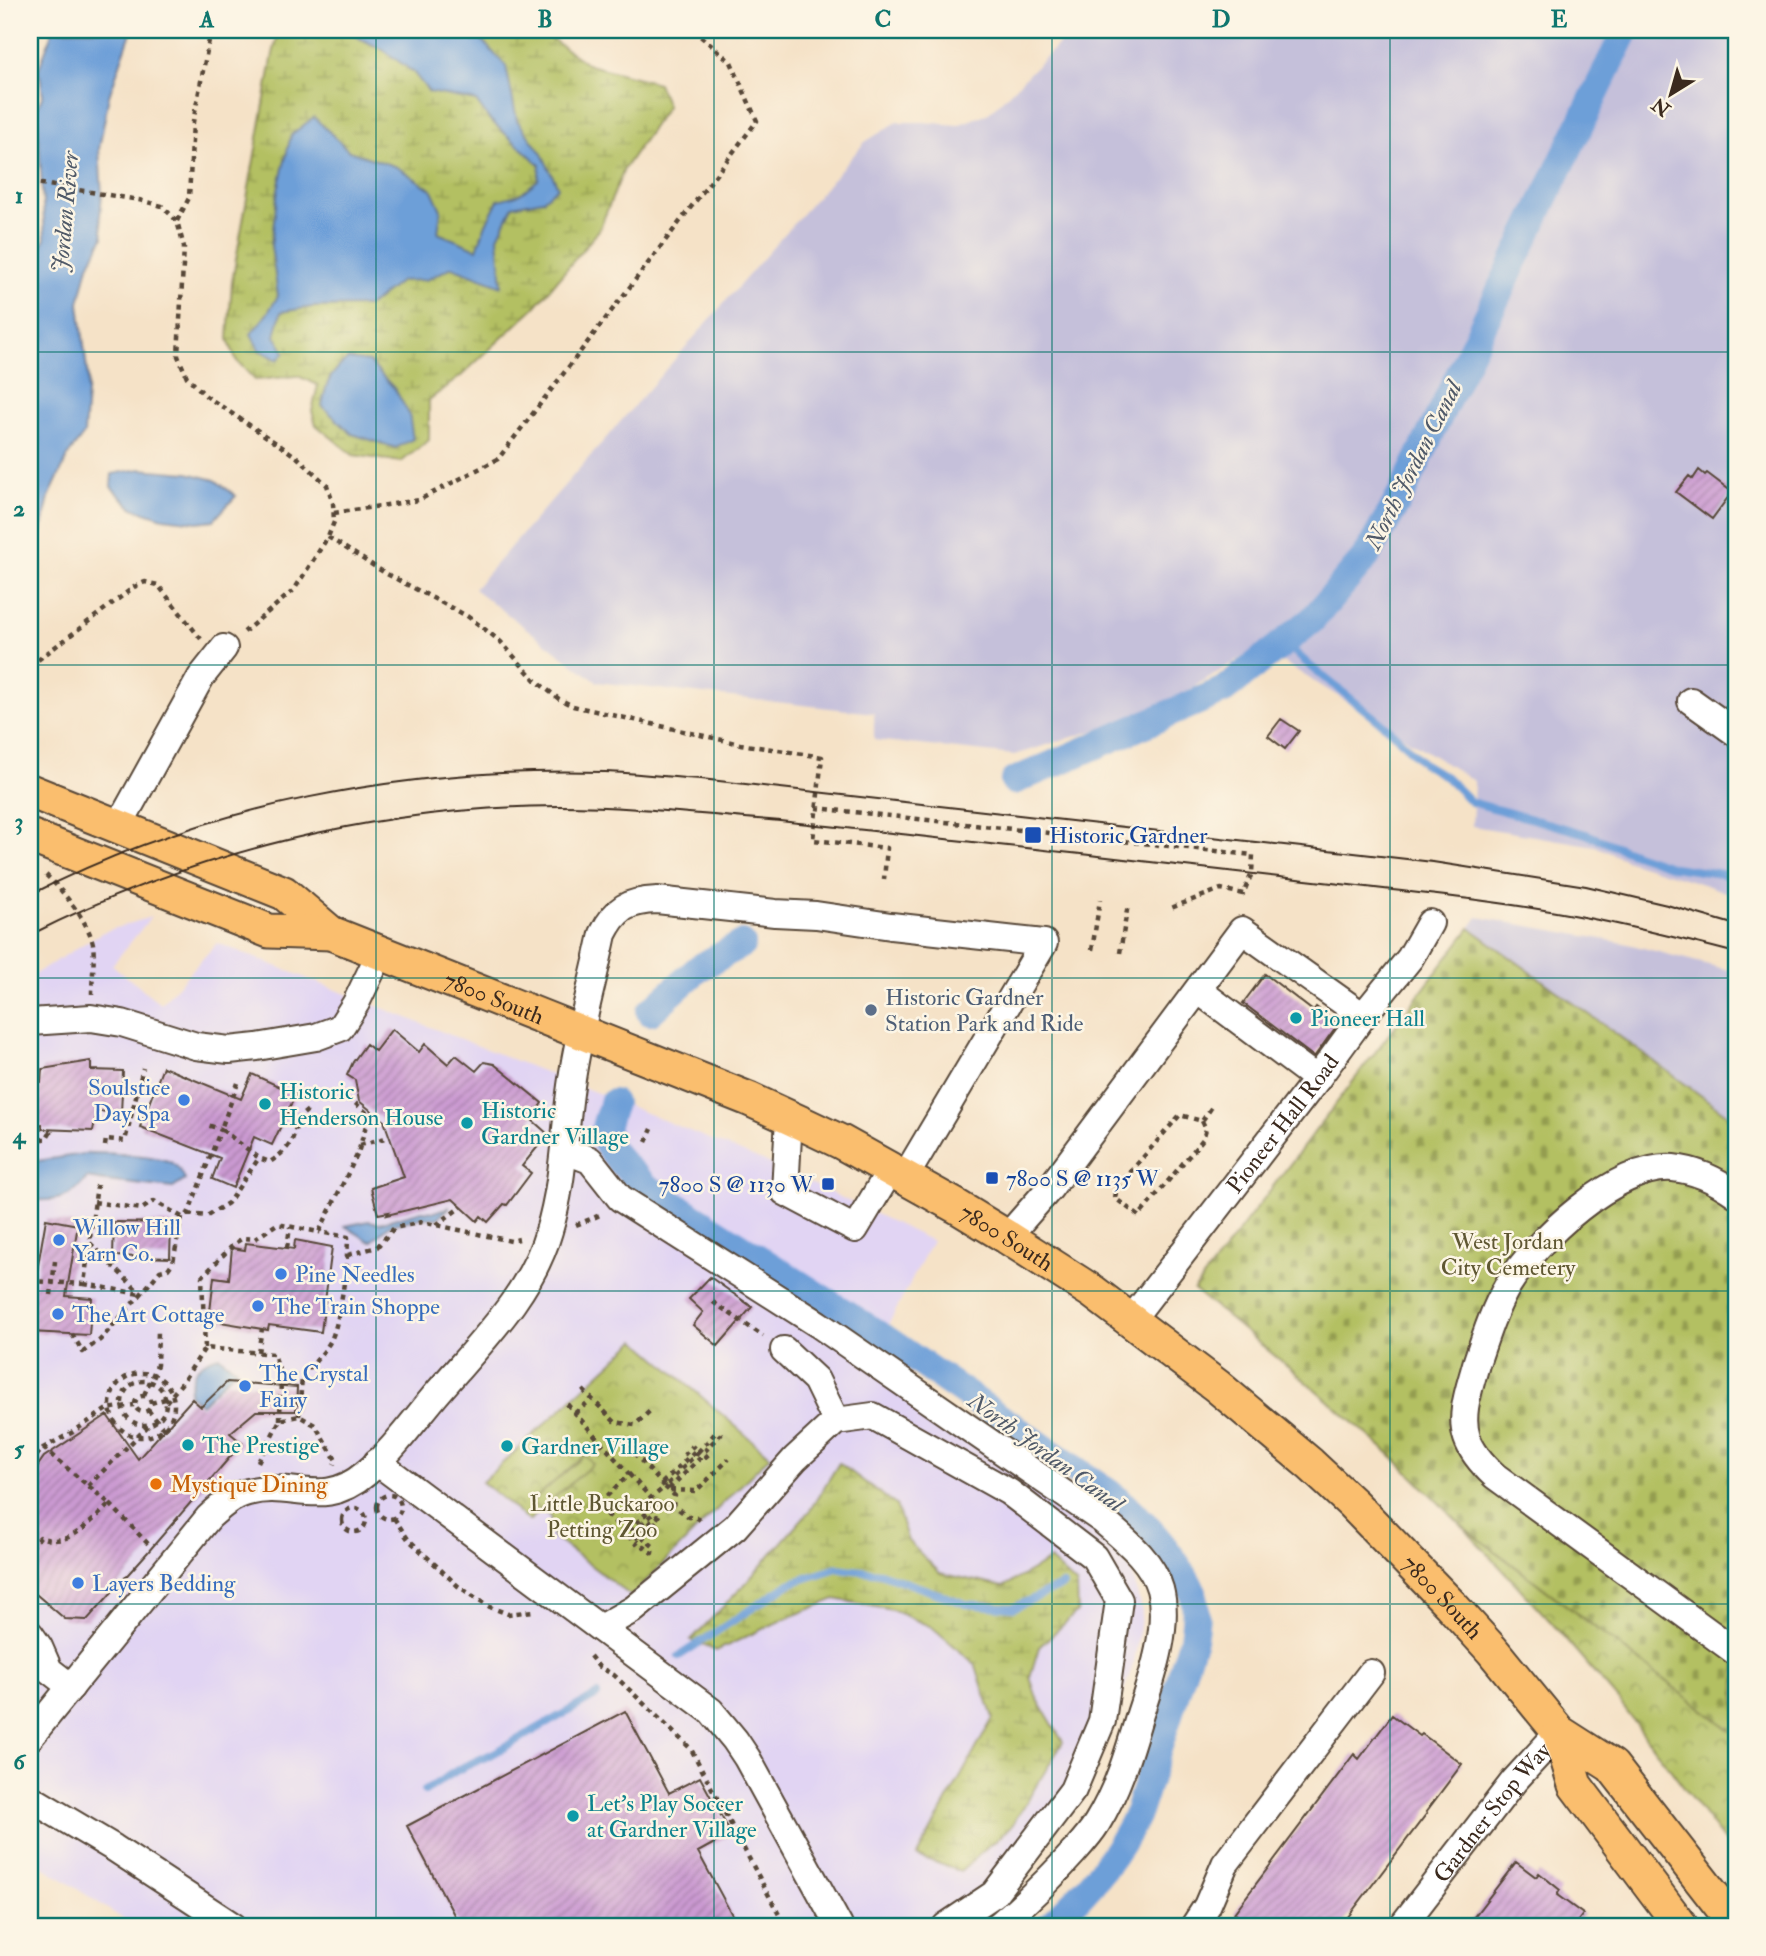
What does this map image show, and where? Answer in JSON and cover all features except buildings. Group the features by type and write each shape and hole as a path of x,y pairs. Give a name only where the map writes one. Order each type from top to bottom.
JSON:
{"main road":[{"name":"7800 South","path":"30,791 284,893 331,933 749,1098 898,1173 1055,1267 1131,1320 1260,1421 1353,1504 1492,1650 1559,1731 1612,1766 1736,1925"},
{"name":"7800 South","path":"30,836 269,931 331,933"},
{"name":"7800 South","path":"1559,1731 1574,1785 1681,1926"}],"street":[{"path":"118,827 201,677 224,649"},
{"path":"1691,701 1736,733"},
{"path":"30,1737 220,1506 233,1498 257,1490 308,1493 338,1491 365,1475 398,1440 525,1285 549,1232 559,1187 572,1076 603,934 624,907 641,901 657,900 817,915 1044,943 898,1173 855,1229 785,1192 789,1117"},
{"name":"Pioneer Hall Road","path":"1131,1320 1410,958 1430,923"},
{"path":"1007,1237 1050,1188 1242,930 1363,1016"},
{"path":"30,1022 91,1018 122,1023 214,1049 257,1047 316,1037 340,1028 356,1003 380,953"},
{"path":"1198,990 1317,1079"},
{"path":"564,1150 590,1160 620,1198 818,1324 1102,1520 1143,1558 1153,1574 1160,1588 1162,1605 1159,1652 1113,1793 1096,1825 1052,1877 998,1926"},
{"path":"1736,1194 1707,1177 1690,1171 1656,1169 1614,1185 1581,1206 1521,1266 1500,1299 1487,1329 1468,1392 1464,1425 1473,1450 1482,1464 1495,1476 1736,1652"},
{"path":"784,1350 816,1380 836,1421"},
{"path":"600,1628 634,1609 735,1527 795,1460 836,1421 873,1416 1009,1492 1094,1557 1119,1600 1102,1721 1073,1790 994,1894 946,1926"},
{"path":"377,1462 697,1700 724,1725 747,1758 839,1926"},
{"path":"30,1634 50,1670 71,1687"},
{"path":"1194,1926 1207,1906 1232,1853 1371,1673"},
{"name":"Gardner Stop Way","path":"1402,1926 1514,1781 1559,1731"},
{"path":"30,1798 114,1848 233,1926"}],"path":[{"path":"177,221 189,198 193,122 213,30"},
{"path":"334,513 419,500 498,459 757,121 730,62 692,30"},
{"path":"30,182 162,206 177,221 184,247 178,356 187,377 206,396 315,472 327,485 334,513 334,522 328,537 294,590 224,649 202,640 158,585 145,582 134,587 30,666"},
{"path":"30,257 39,286"},
{"path":"328,537 385,573 467,616 501,642 535,681 573,706 740,744 822,757 813,841 887,848 884,879"},
{"path":"816,808 1253,855 1252,873 1243,894 1221,889 1171,908"},
{"path":"41,871 58,888 93,943 91,1018"},
{"path":"1092,950 1100,901"},
{"path":"1120,953 1128,904"},
{"path":"105,1146 106,1139 125,1141 143,1068"},
{"path":"188,1214 238,1083"},
{"path":"122,1085 138,1088"},
{"path":"319,1233 358,1153 369,1115 354,1102 342,1098"},
{"path":"1202,1121 1214,1104"},
{"path":"207,1125 220,1129 259,1158 270,1162 284,1153 294,1138 297,1119 308,1110"},
{"path":"287,1114 297,1119"},
{"path":"1180,1115 1202,1121 1206,1129 1203,1139 1139,1216 1115,1198 1117,1187 1180,1115"},
{"path":"30,1139 46,1139 52,1129"},
{"path":"646,1142 652,1129"},
{"path":"359,1145 388,1137"},
{"path":"182,1217 188,1214 208,1216 228,1203 259,1158"},
{"path":"84,1284 97,1185"},
{"path":"94,1202 142,1209 154,1202 182,1217"},
{"path":"436,1225 461,1207"},
{"path":"72,1334 83,1352 100,1340 160,1271 168,1269 173,1262 182,1217"},
{"path":"348,1255 377,1247 394,1228 422,1222 510,1241 520,1239 526,1233"},
{"path":"88,1486 150,1424 163,1415 166,1400 181,1384 205,1348 202,1277 235,1243 243,1238 255,1238 277,1224 348,1237 348,1255 338,1315 331,1340 302,1377 299,1416"},
{"path":"287,1248 290,1227"},
{"path":"170,1241 177,1241"},
{"path":"90,1243 141,1294"},
{"path":"51,1295 55,1261"},
{"path":"30,1281 84,1284 141,1294"},
{"path":"713,1302 784,1350"},
{"path":"250,1358 256,1352 262,1329"},
{"path":"136,1398 144,1395 157,1365 158,1331"},
{"path":"205,1348 274,1354 281,1376 279,1420"},
{"path":"134,1374 153,1375 164,1381 172,1394 174,1410 171,1420 156,1434 137,1437 125,1433 117,1426 110,1409 111,1395 124,1378 134,1374"},
{"path":"281,1376 302,1377"},
{"path":"150,1424 135,1423 126,1415 122,1401 128,1388 142,1381 149,1382 161,1389 166,1400"},
{"path":"128,1388 136,1398"},
{"path":"583,1390 615,1422 635,1425 652,1409"},
{"path":"144,1395 151,1403 148,1410"},
{"path":"134,1405 136,1398"},
{"path":"575,1413 592,1399"},
{"path":"151,1403 166,1400"},
{"path":"568,1404 651,1498 710,1453 706,1448 721,1434 718,1430 665,1487"},
{"path":"30,1464 43,1448 107,1409 134,1405"},
{"path":"134,1405 139,1411"},
{"path":"148,1410 164,1429"},
{"path":"139,1411 148,1410"},
{"path":"135,1423 139,1411"},
{"path":"684,1455 692,1446 697,1451"},
{"path":"43,1448 110,1504 155,1551"},
{"path":"634,1453 675,1496 673,1505 689,1517 698,1518 720,1539"},
{"path":"665,1487 696,1491 729,1458"},
{"path":"629,1474 598,1505 636,1544 638,1542 652,1553 653,1546 642,1537 660,1518 657,1516 630,1536"},
{"path":"392,1496 400,1504 399,1512 394,1518 383,1517 377,1510 381,1498 392,1496"},
{"path":"30,1548 40,1537 50,1541 74,1536 110,1504"},
{"path":"350,1508 358,1508 365,1515 364,1525 359,1530 352,1532 343,1525 343,1513 350,1508"},
{"path":"652,1508 654,1513 630,1536 652,1508"},
{"path":"365,1515 377,1510"},
{"path":"394,1518 408,1539 458,1586 491,1607 508,1614 540,1611"},
{"path":"587,1652 599,1667 614,1675 691,1749 718,1806 785,1926"}],"shaded area":[{"path":"1073,30 1736,30 1736,896 1628,861 1595,846 1472,826 1474,781 1259,647 1174,699 1096,730 1014,755 874,740 874,713 597,682 474,589 865,142 897,122 957,125 989,113"},
{"name":"Gardner Village","path":"151,917 112,965 161,1004 217,943 777,1167 932,1241 870,1360 1100,1532 1131,1571 1142,1612 1134,1662 1106,1741 962,1926 134,1926 30,1858 30,977 103,932"},
{"path":"1478,917 1624,943 1736,972 1736,1121 1470,928"}],"green space":[{"path":"279,30 539,30 589,65 658,83 667,106 624,169 599,230 535,307 461,376 429,400 429,440 401,462 353,455 316,425 312,411 318,385 298,376 255,380 236,360 228,339 232,282"},
{"name":"West Jordan City Cemetery","path":"1470,928 1736,1121 1736,1735 1462,1526 1390,1454 1194,1290"},
{"name":"Little Buckaroo Petting Zoo","path":"636,1340 770,1456 631,1596 553,1537 550,1516 540,1510 529,1521 482,1482"},
{"path":"585,1455 593,1464 540,1510 531,1502"},
{"path":"839,1463 896,1505 908,1541 940,1573 1003,1587 1050,1560 1077,1585 1078,1611 1039,1647 1030,1677 1037,1698 1063,1742 1011,1827 960,1871 917,1856 993,1718 975,1664 932,1627 892,1610 835,1599 716,1651 691,1640 810,1510"},
{"path":"1462,1526 1736,1735 1736,1857 1618,1700 1551,1622"}],"water":[{"name":"Jordan River","path":"53,30 132,30 109,96 99,149 103,237 87,270 79,303 88,379 84,434 69,454 49,497 38,549 30,563 30,301 33,288 43,284 37,260 45,238 37,108 43,95 38,71"},
{"path":"342,30 472,30 506,66 517,120 542,154 558,187 543,200 513,206 498,237 502,286 452,267 426,280 401,281 369,306 313,307 281,312 275,336 285,352 278,360 259,350 251,334 278,296 271,246 278,189 291,135 314,117 349,151 397,167 432,190 441,210 438,233 477,249 498,200 520,194 538,180 540,165 489,119 476,101 429,92 413,72 382,49"},
{"path":"348,359 369,362 395,389 409,414 413,439 396,448 352,434 322,406 329,380 336,369"},
{"path":"140,469 188,473 215,480 236,496 214,520 197,522 163,518 133,508 111,487 112,474"},
{"path":"90,1153 165,1160 178,1168 185,1180 173,1188 87,1178 75,1191 62,1198 30,1200 30,1162"},
{"path":"450,1207 438,1218 420,1218 390,1225 371,1242 345,1226 369,1221 379,1223 422,1211 435,1212"},
{"path":"219,1356 236,1369 201,1404 189,1394 194,1373 205,1361"}],"waterway":[{"name":"North Jordan Canal","path":"1014,781 1224,690 1312,620 1366,557 1400,497 1626,30"},
{"path":"1284,642 1390,730 1424,764 1446,777 1471,802 1586,834 1673,867 1728,875 1736,881"},
{"name":"North Jordan Canal","path":"650,1012 699,968 742,944"},
{"name":"North Jordan Canal","path":"613,1103 605,1129 607,1143 645,1186 889,1341 1111,1494 1153,1534 1189,1585 1196,1606 1193,1639 1138,1812 1121,1844 1100,1874 1049,1926"},
{"path":"679,1656 791,1583 837,1568 880,1573 966,1604 1013,1608 1063,1585"},
{"path":"425,1791 459,1769 494,1753 597,1695"}],"tram line":[{"path":"30,895 97,863 166,837 237,815 310,797 383,784 457,776 605,772 701,779 1433,862 1586,886 1736,925"},
{"path":"30,935 156,880 221,858 288,840 355,825 423,815 491,808 586,806 811,824 1448,896 1583,917 1736,953"}],"place":[{"name":"Historic Gardner","path":"1033,835"},
{"name":"Historic Gardner Station Park and Ride","path":"871,1010"},
{"name":"Pioneer Hall","path":"1296,1018"},
{"name":"Soulstice Day Spa","path":"184,1100"},
{"name":"Historic Henderson House","path":"265,1104"},
{"name":"Historic Gardner Village","path":"467,1123"},
{"name":"7800 S @ 1135 W","path":"992,1178"},
{"name":"7800 S @ 1130 W","path":"828,1184"},
{"name":"Willow Hill Yarn Co.","path":"59,1240"},
{"name":"Pine Needles","path":"281,1274"},
{"name":"The Train Shoppe","path":"258,1306"},
{"name":"The Art Cottage","path":"58,1314"},
{"name":"The Crystal Fairy","path":"245,1386"},
{"name":"The Prestige","path":"188,1445"},
{"name":"Gardner Village","path":"507,1446"},
{"name":"Mystique Dining","path":"156,1484"},
{"name":"Layers Bedding","path":"78,1583"},
{"name":"Let's Play Soccer at Gardner Village","path":"573,1816"}]}
